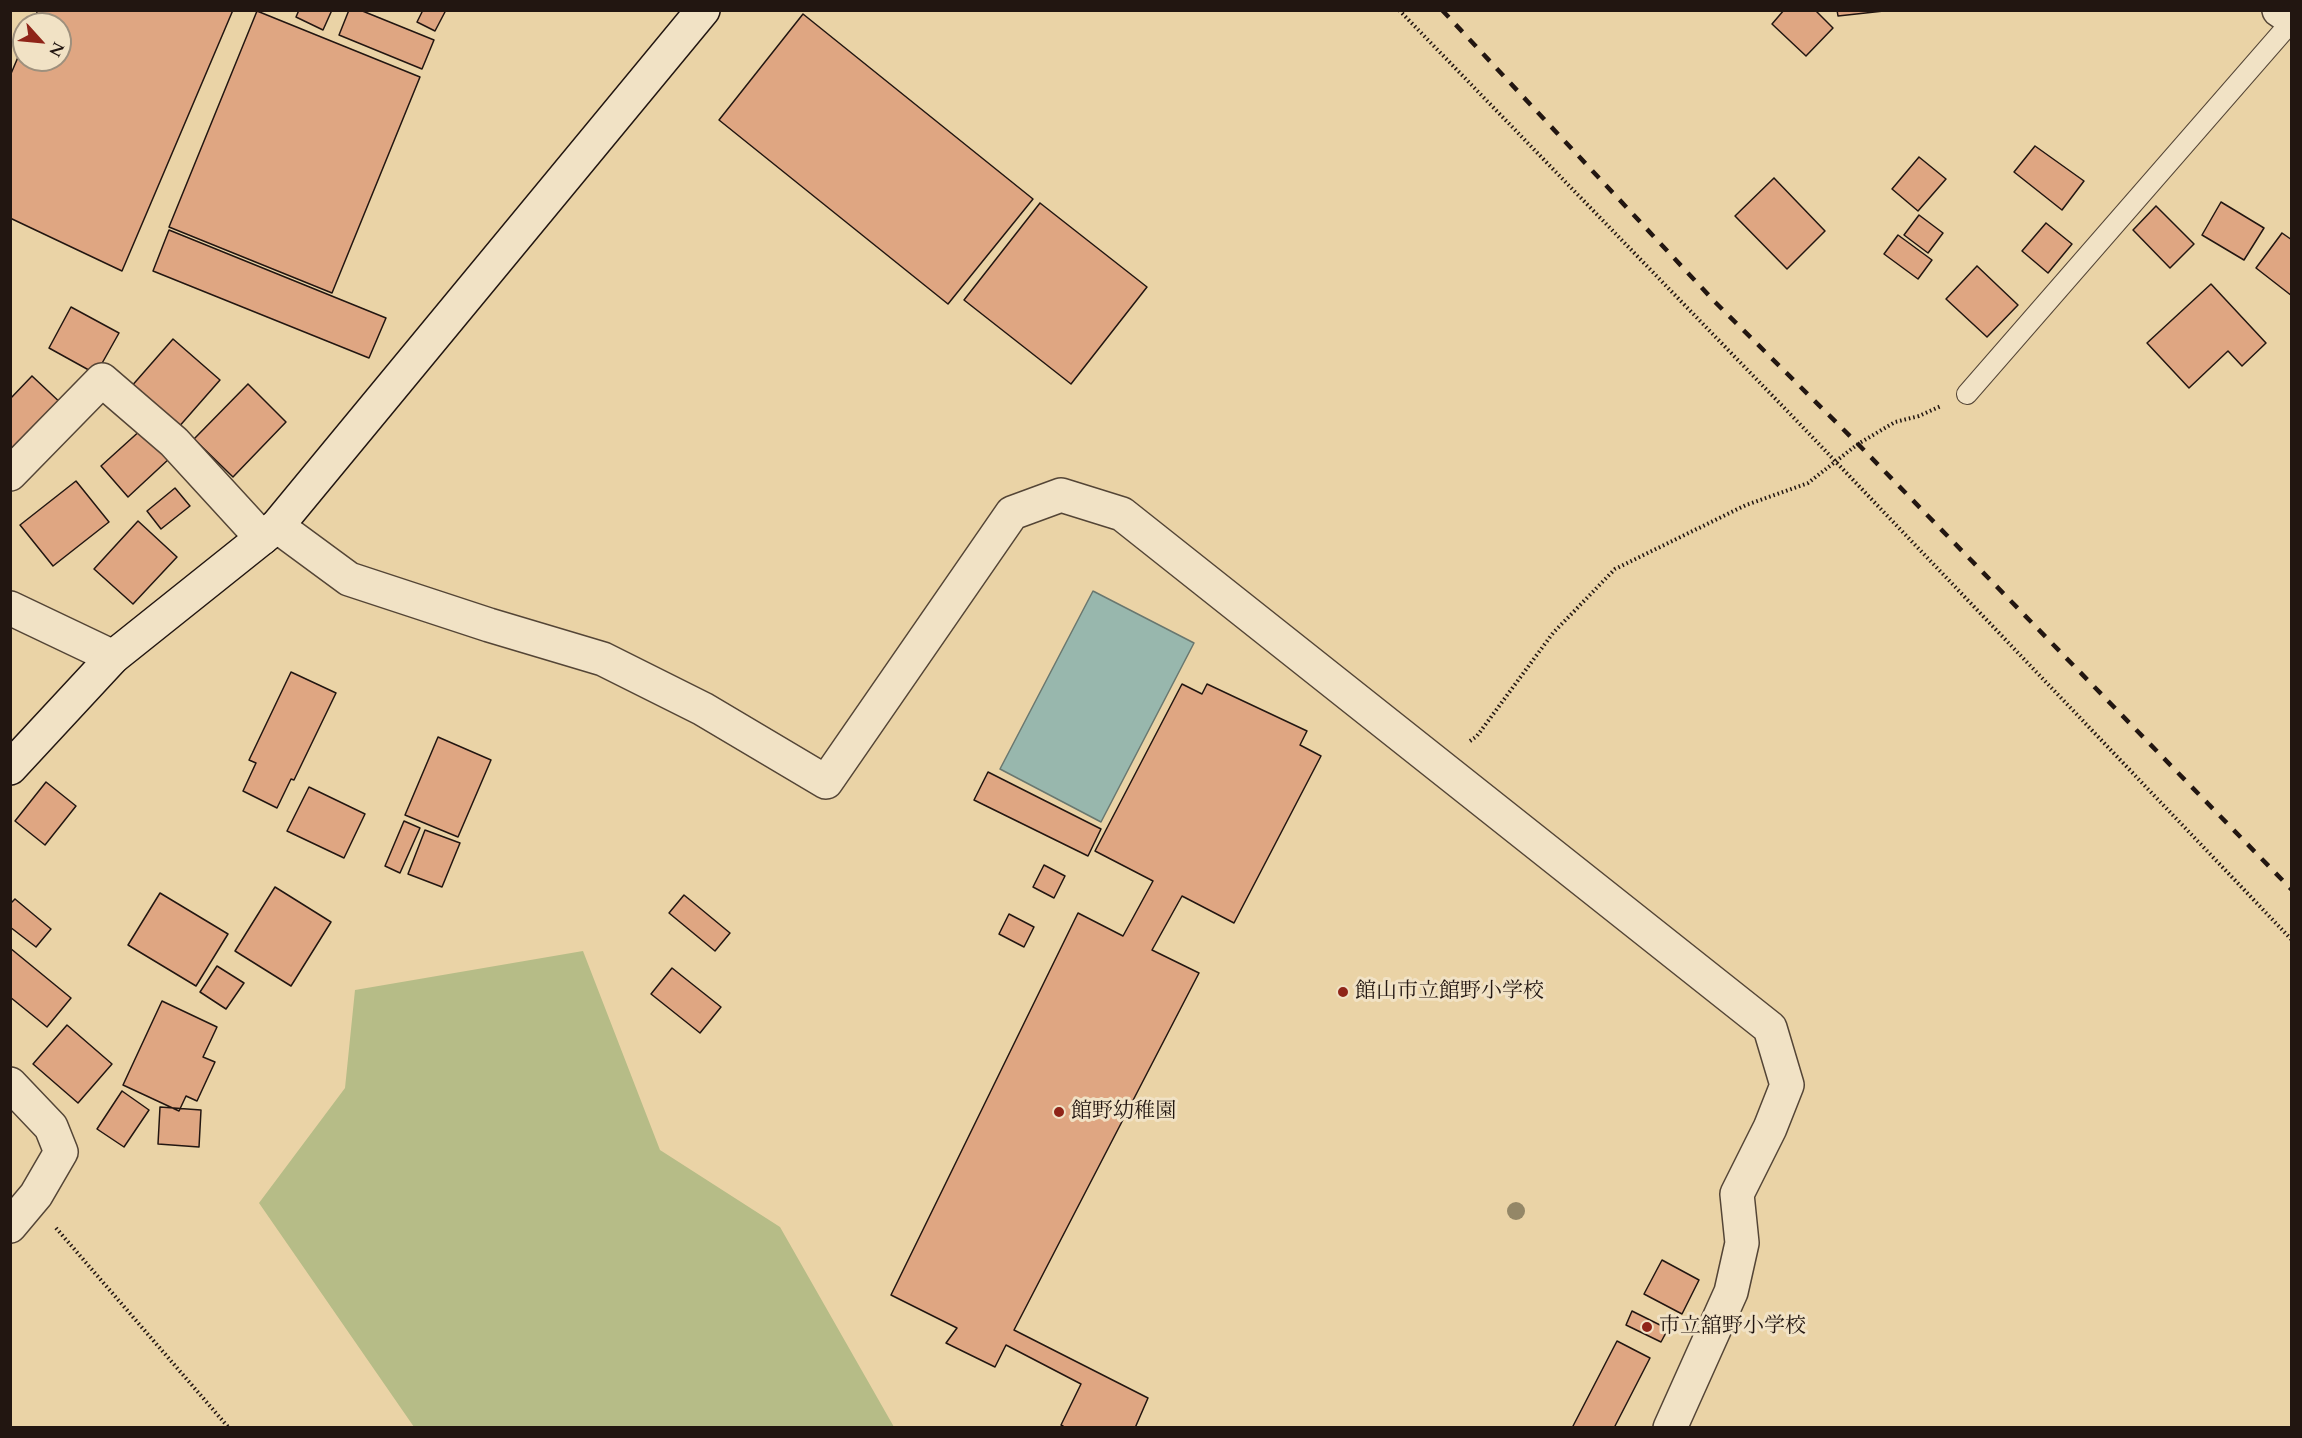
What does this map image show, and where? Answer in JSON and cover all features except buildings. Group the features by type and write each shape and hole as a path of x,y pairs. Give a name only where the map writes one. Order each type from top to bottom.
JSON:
{"street":[{"path":"10,768 112,657 270,532 703,10"},
{"path":"2278,10 2292,20"},
{"path":"10,474 102,380 174,442 270,532 349,579 489,625 603,659 703,709 826,782 1012,513 1061,495 1122,514 1770,1028 1787,1085 1770,1128 1737,1194 1742,1242 1731,1292 1670,1428"},
{"path":"10,608 112,657"},
{"path":"10,1084 51,1127 62,1152 32,1200 10,1226"}],"lane":[{"path":"1967,394 2292,20"}],"path":[{"path":"1399,10 2292,940"},
{"path":"1436,762 1477,736 1552,633 1615,569 1746,505 1808,483 1858,444 1895,422 1919,416 1967,394"},
{"path":"32,1200 229,1428"}],"green space":[{"path":"583,951 660,1150 780,1227 894,1427 414,1427 259,1203 345,1088 355,990"}],"water":[{"path":"1093,591 1194,643 1101,822 1000,769"}],"railway":[{"path":"1442,10 1716,303 1858,444 2292,890"}],"place":[{"name":"館山市立館野小学校","path":"1343,992"},
{"name":"館野幼稚園","path":"1059,1112"},
{"name":"市立舘野小学校","path":"1647,1327"}]}
